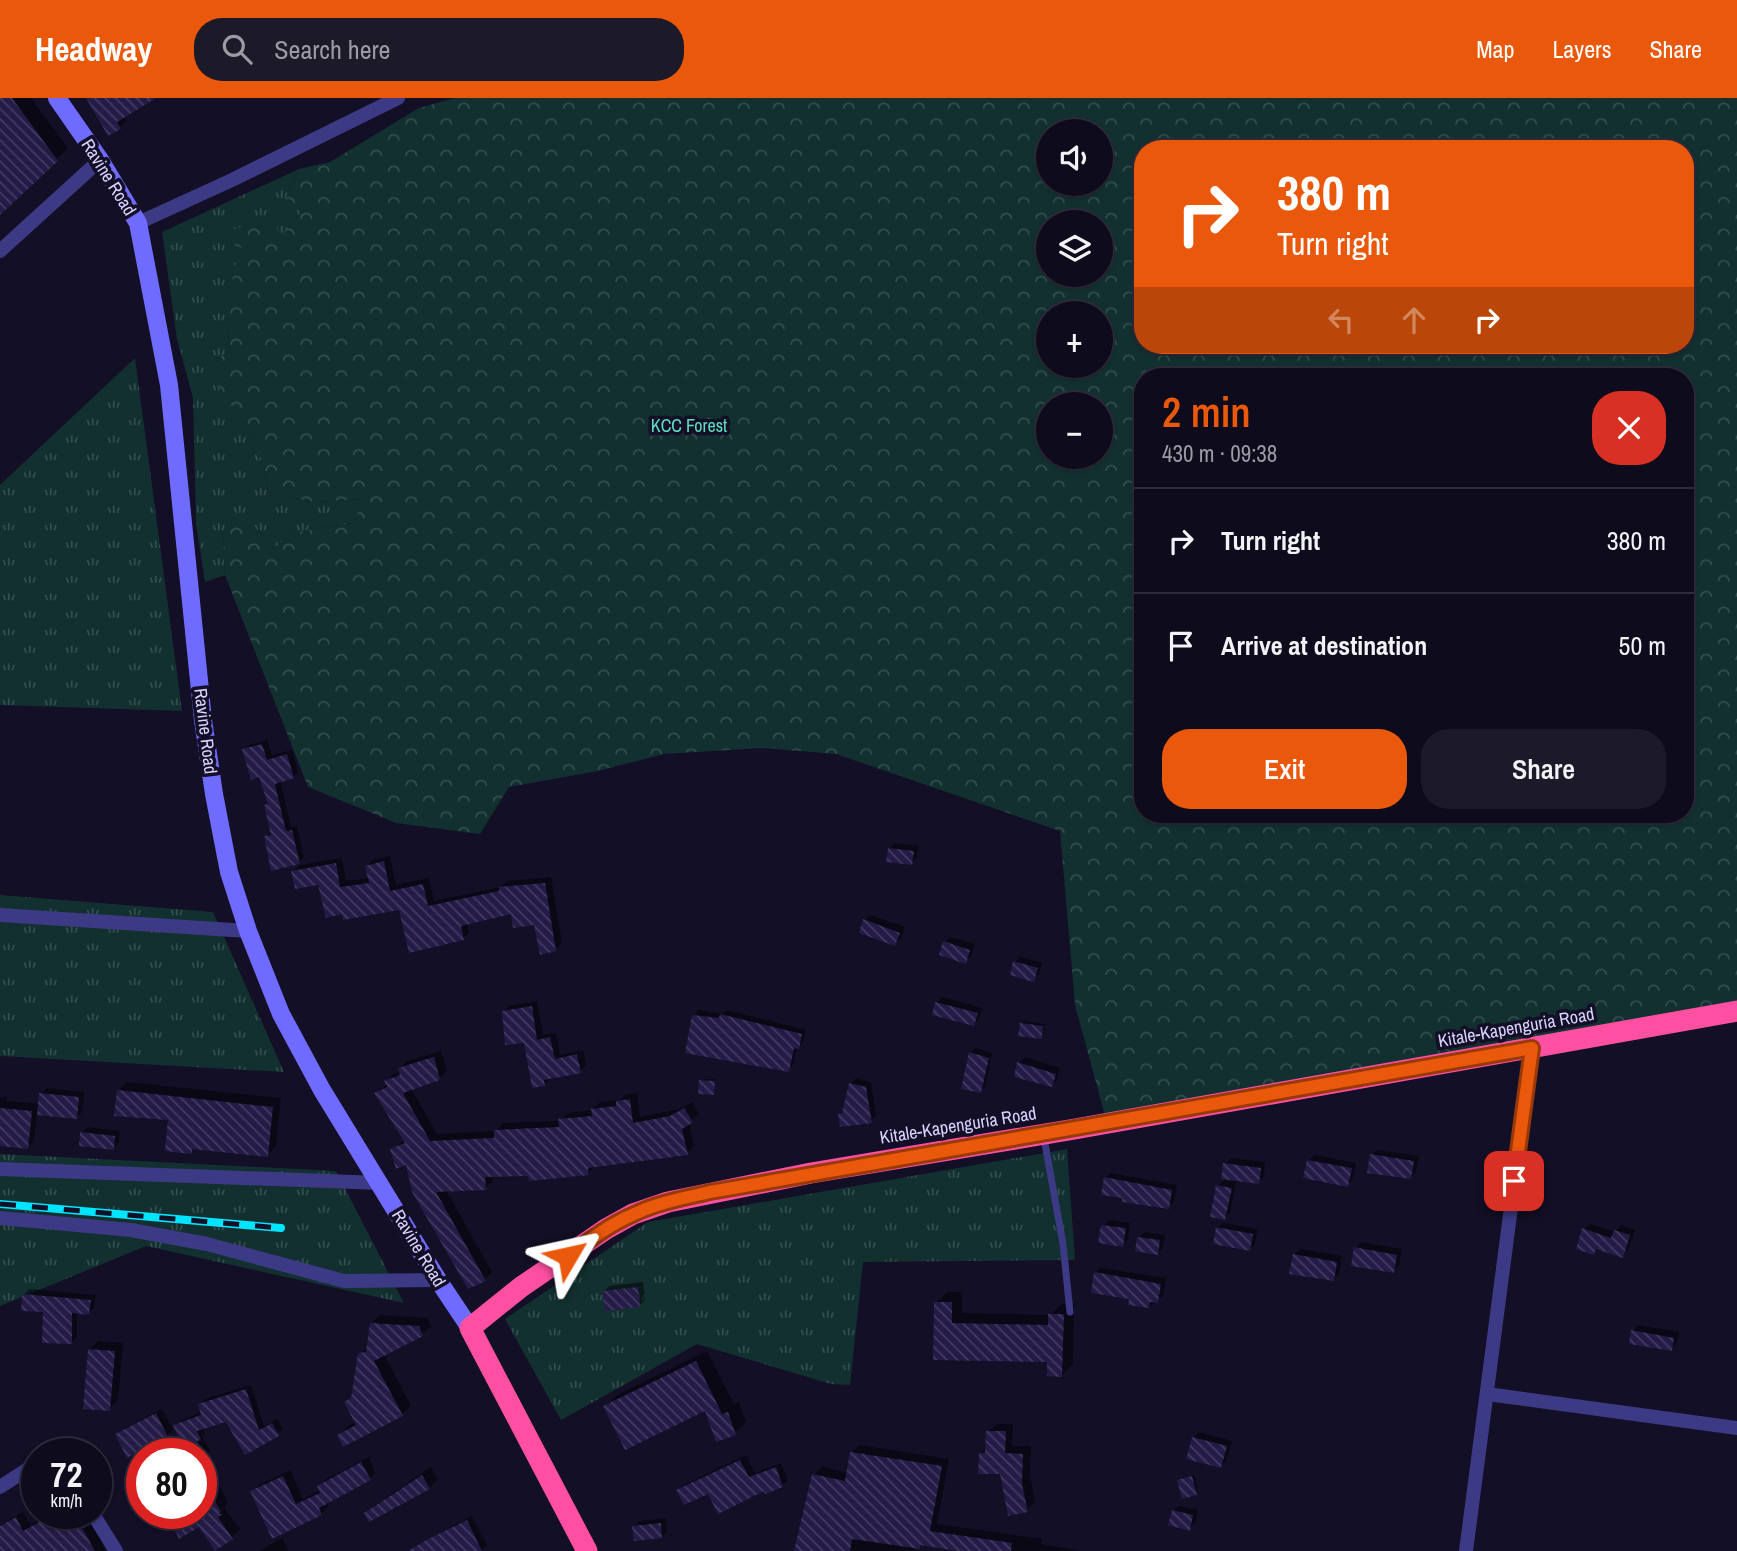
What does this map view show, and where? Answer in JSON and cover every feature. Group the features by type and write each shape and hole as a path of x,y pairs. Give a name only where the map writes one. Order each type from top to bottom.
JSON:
{"highway":[{"name":"Kitale-Kapenguria Road","path":"470,1328 521,1287 606,1229 633,1214 668,1202 811,1173 1737,1011"},
{"path":"470,1328 587,1551"}],"street":[{"name":"Ravine Road","path":"57,98 100,160 138,223 169,384 203,720 214,794 229,872 248,931 264,976 297,1045 438,1280 470,1328"},
{"path":"138,223 398,98"},
{"path":"0,251 100,160"},
{"path":"0,915 248,931"},
{"path":"1466,1551 1532,1048"},
{"path":"0,1169 380,1184"},
{"path":"0,1218 131,1230 207,1244 344,1281 438,1280"},
{"path":"1487,1394 1737,1428"},
{"path":"0,1487 21,1474"},
{"path":"102,1529 116,1551"}],"lane":[{"path":"1043,1134 1063,1244 1070,1312"}],"green space":[{"name":"KCC Forest","path":"455,98 1737,98 1737,1008 1107,1123 1075,1005 1060,831 836,754 761,748 664,754 598,771 509,787 480,834 396,823 308,787 225,575 223,533 237,522 254,526 274,549 292,533 353,523 364,499 313,502 268,492 264,467 252,433 204,369 230,350 227,327 234,266 251,250 235,246 228,231 272,218 281,237 303,210 285,199 299,169 330,162 419,108"},
{"path":"299,169 285,199 303,210 281,237 251,249 227,327 230,350 205,369 252,433 264,467 268,492 313,502 365,499 353,523 292,533 274,549 254,526 223,533 225,575 205,582 196,523 193,398 177,339 162,232"},
{"path":"135,358 182,711 0,705 0,485"},
{"path":"0,895 213,912 284,1072 0,1056"},
{"path":"1067,1149 1075,1260 863,1262 850,1385 831,1384 697,1344 561,1420 505,1319 648,1222"},
{"path":"0,1154 336,1171 404,1303 146,1246 0,1306"}],"building":[{"path":"0,98 12,98 58,161 0,215"},
{"path":"86,98 156,98 117,122 121,129 108,136"},
{"path":"262,744 267,760 287,754 294,778 275,784 286,831 292,830 300,864 271,871 264,836 271,835 264,805 268,804 259,777 251,780 242,749"},
{"path":"888,848 914,851 912,865 886,862"},
{"path":"384,861 390,891 423,884 428,906 499,891 499,887 545,883 556,951 540,955 534,925 513,928 511,914 461,926 464,940 409,953 399,910 343,920 342,914 326,918 318,885 295,889 291,871 336,863 340,887 369,883 365,866"},
{"path":"863,919 900,933 895,946 859,933"},
{"path":"943,941 970,950 966,964 939,955"},
{"path":"1013,961 1038,968 1034,982 1010,975"},
{"path":"935,1002 978,1013 974,1026 932,1015"},
{"path":"532,1006 537,1040 550,1037 555,1059 577,1054 581,1073 544,1080 545,1086 532,1088 524,1043 505,1045 502,1011"},
{"path":"720,1014 802,1034 799,1049 794,1048 789,1072 685,1053 692,1015 719,1018"},
{"path":"1020,1023 1043,1026 1042,1039 1018,1036"},
{"path":"969,1052 989,1058 981,1093 961,1089"},
{"path":"434,1057 440,1080 403,1093 430,1141 494,1138 494,1130 559,1127 558,1119 592,1116 591,1109 616,1106 616,1101 630,1099 633,1123 670,1116 684,1108 693,1122 682,1129 688,1155 588,1168 589,1175 529,1181 528,1176 485,1177 486,1190 436,1192 486,1281 468,1289 412,1192 406,1165 396,1169 390,1149 405,1143 374,1093 387,1087 384,1081 400,1075 398,1068"},
{"path":"1017,1062 1056,1074 1052,1087 1014,1077"},
{"path":"699,1080 715,1081 714,1095 698,1094"},
{"path":"849,1083 866,1087 872,1123 840,1127 838,1114 842,1113"},
{"path":"117,1090 273,1107 268,1157 192,1149 192,1154 165,1151 168,1120 114,1116"},
{"path":"39,1093 79,1097 77,1119 37,1115"},
{"path":"0,1108 32,1111 28,1149 0,1146"},
{"path":"80,1132 115,1136 114,1150 79,1146"},
{"path":"1370,1154 1414,1161 1411,1179 1367,1173"},
{"path":"1307,1160 1352,1168 1348,1187 1303,1178"},
{"path":"1223,1163 1261,1168 1259,1184 1221,1179"},
{"path":"1104,1177 1172,1190 1169,1209 1122,1202 1122,1198 1101,1195"},
{"path":"1216,1185 1232,1188 1225,1220 1210,1217"},
{"path":"1101,1225 1126,1228 1123,1247 1098,1243"},
{"path":"1216,1227 1253,1234 1250,1251 1213,1244"},
{"path":"1582,1228 1611,1238 1614,1230 1630,1235 1623,1258 1596,1249 1594,1255 1576,1249"},
{"path":"1137,1237 1160,1240 1158,1255 1135,1251"},
{"path":"1354,1247 1397,1255 1394,1273 1351,1266"},
{"path":"1293,1254 1337,1262 1334,1281 1289,1274"},
{"path":"1094,1272 1161,1284 1158,1303 1150,1302 1149,1308 1128,1305 1129,1299 1091,1293"},
{"path":"638,1287 640,1307 605,1311 602,1291"},
{"path":"22,1294 91,1300 89,1315 72,1313 72,1344 42,1343 43,1312 21,1311"},
{"path":"934,1302 952,1302 952,1323 1048,1325 1048,1314 1064,1314 1062,1377 1047,1376 1047,1362 933,1360"},
{"path":"370,1323 419,1326 423,1336 374,1361 403,1416 343,1447 337,1435 356,1425 344,1402 351,1398 358,1353 366,1352"},
{"path":"1631,1330 1674,1338 1672,1351 1629,1344"},
{"path":"88,1349 115,1351 110,1411 83,1409"},
{"path":"696,1361 722,1414 728,1412 736,1435 716,1442 705,1411 625,1450 603,1406"},
{"path":"246,1389 259,1430 272,1423 279,1436 245,1455 226,1422 197,1431 200,1438 179,1438 173,1425 201,1415 198,1404"},
{"path":"156,1413 168,1437 126,1438 126,1456 115,1434"},
{"path":"986,1431 1006,1431 1005,1453 1023,1454 1022,1484 1028,1512 1008,1516 1000,1474 978,1474 979,1453 985,1453"},
{"path":"1192,1437 1227,1446 1221,1468 1186,1459"},
{"path":"850,1452 942,1466 930,1531 1012,1543 1011,1551 958,1551 920,1545 920,1549 852,1539 850,1551 794,1551 812,1474 845,1481"},
{"path":"740,1460 749,1477 776,1467 783,1487 765,1494 764,1491 718,1514 708,1494 684,1505 676,1490"},
{"path":"361,1462 371,1480 319,1508 322,1515 272,1539 250,1491 283,1476 296,1504 320,1493 317,1486"},
{"path":"422,1475 430,1489 369,1522 364,1513"},
{"path":"1192,1476 1197,1495 1182,1499 1177,1480"},
{"path":"217,1505 221,1512 218,1514 223,1514 218,1517 233,1539 215,1551 200,1529 217,1529"},
{"path":"1172,1510 1193,1515 1190,1531 1168,1525"},
{"path":"16,1517 23,1531 83,1529 95,1551 0,1551 0,1526"},
{"path":"467,1520 482,1551 408,1551 428,1539"},
{"path":"661,1523 662,1538 634,1541 632,1526"},
{"path":"174,1529 196,1529 179,1539"}],"railway":[{"path":"0,1204 281,1228"}],"route":[{"path":"568,1256 633,1214 710,1192 1532,1048 1514,1181"}]}
